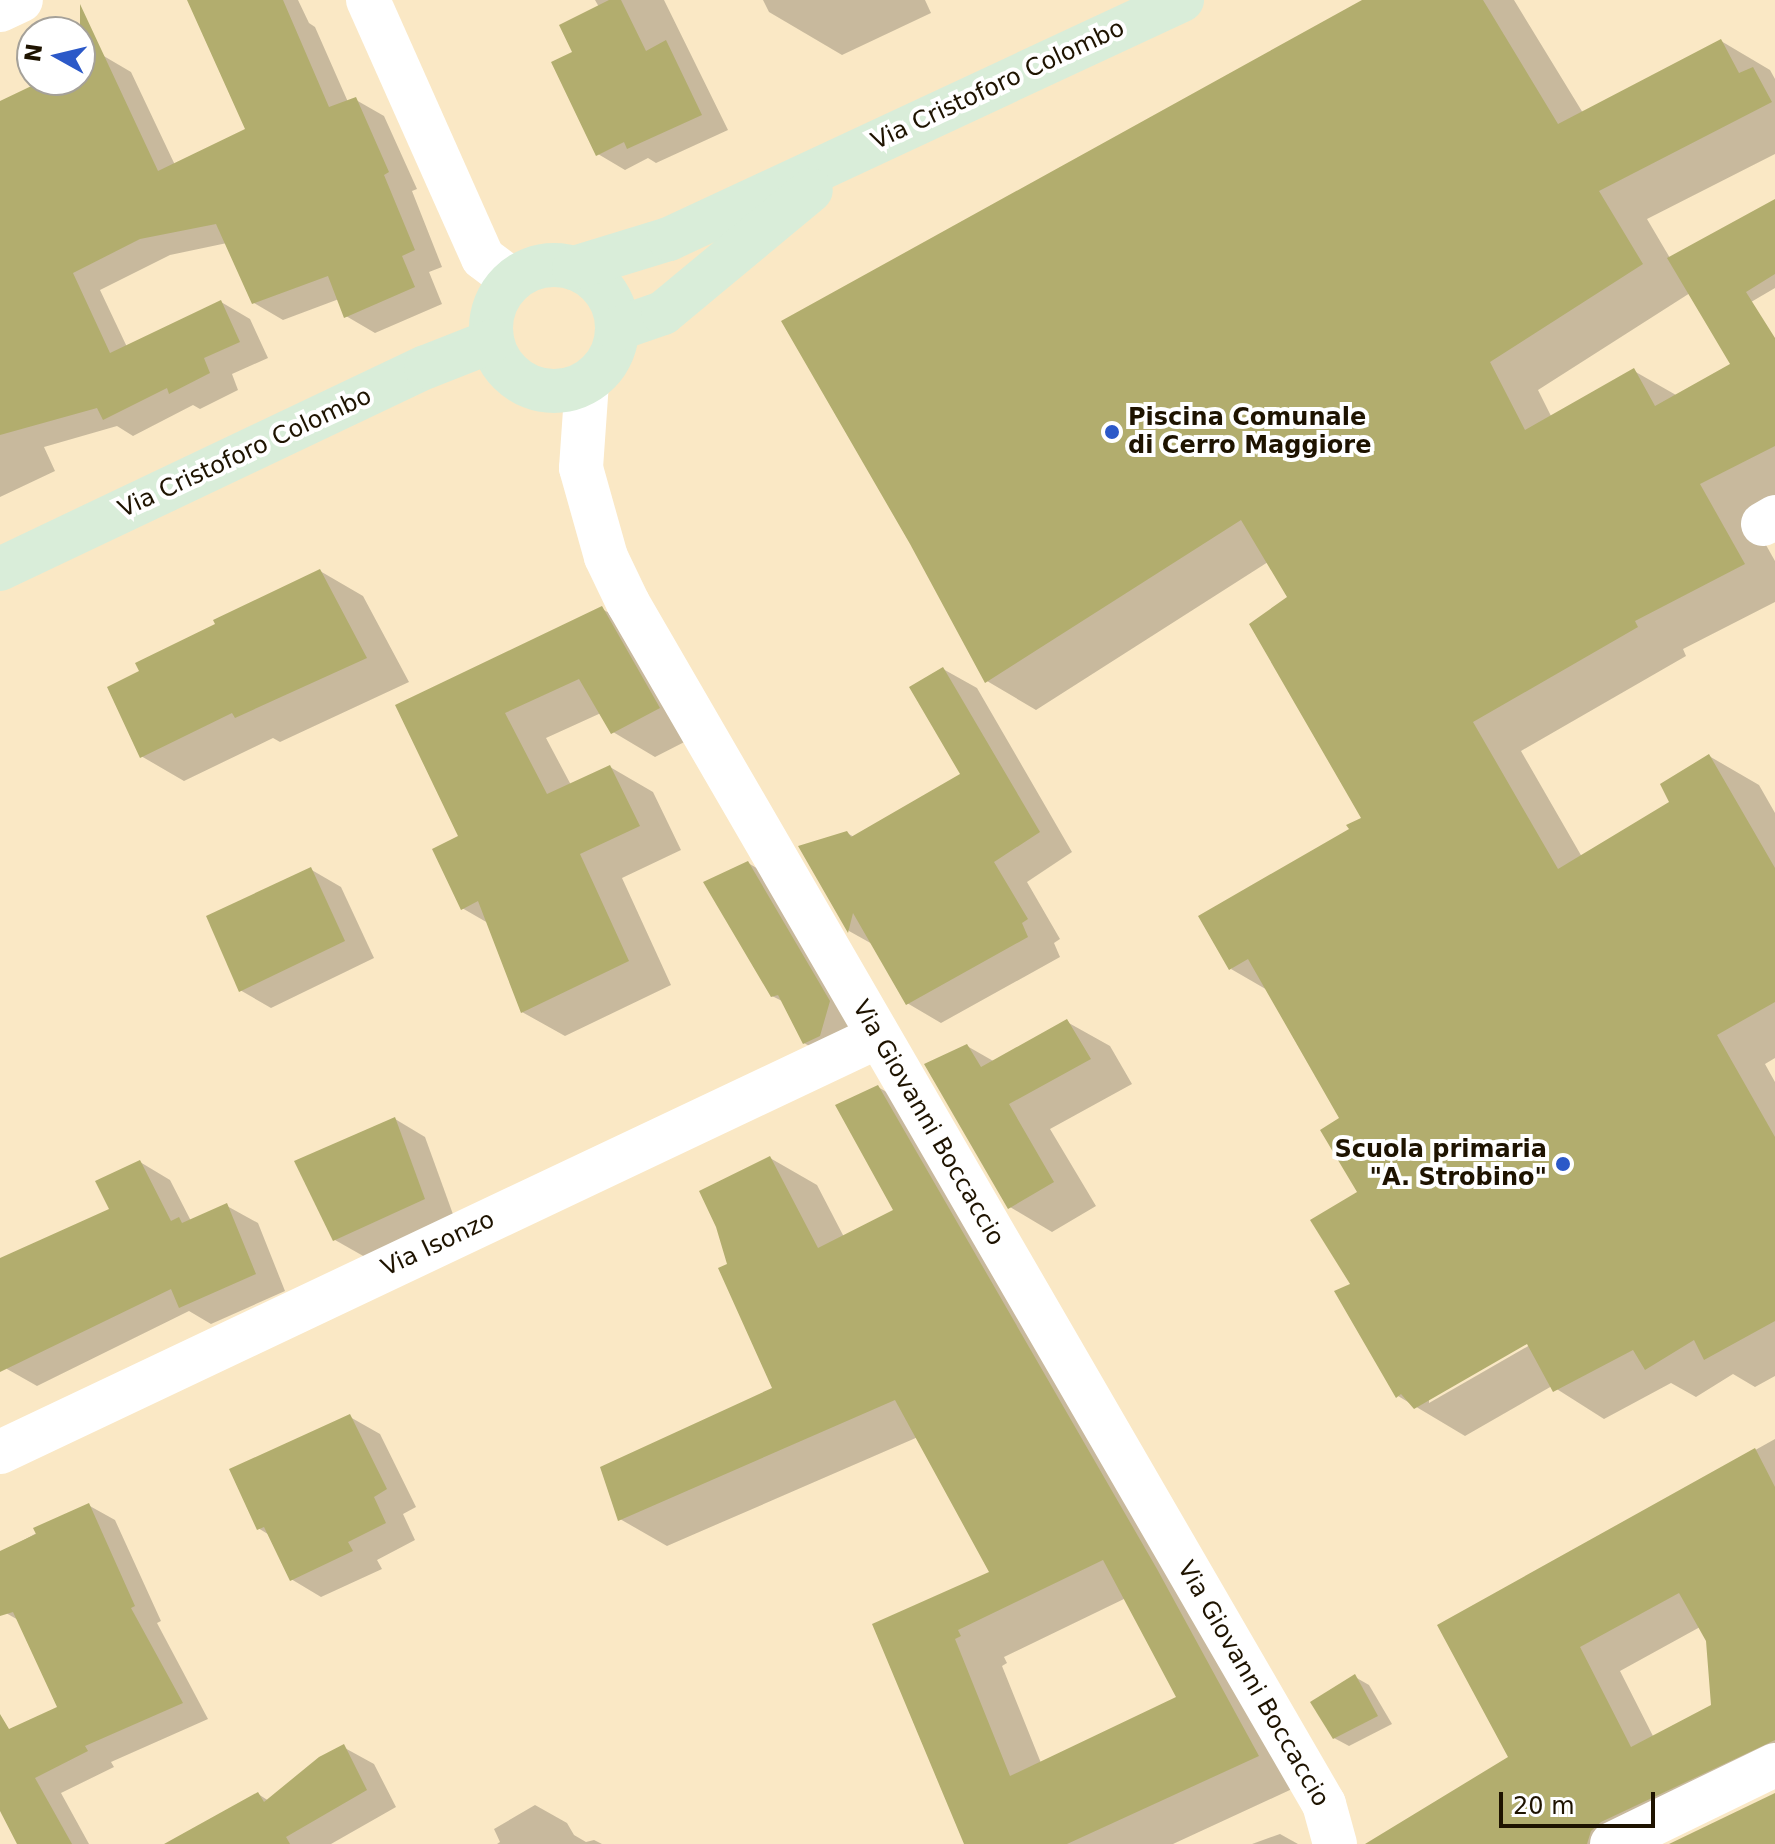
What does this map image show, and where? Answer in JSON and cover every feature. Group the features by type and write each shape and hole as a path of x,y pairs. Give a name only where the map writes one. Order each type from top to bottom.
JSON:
{"street":[{"path":"0,10 21,0"},
{"path":"368,0 483,258 512,280 494,308 492,341 499,360 529,386 548,392 587,382 603,368 614,349 617,329 614,309 605,291 592,277 574,268"},
{"name":"Via Cristoforo Colombo","path":"512,280 542,266 574,268 669,239 1182,0"},
{"name":"Via Cristoforo Colombo","path":"617,329 663,313 858,150"},
{"name":"Via Cristoforo Colombo","path":"0,569 426,367 492,341"},
{"name":"Via Giovanni Boccaccio","path":"587,382 581,468 606,557 628,603 1324,1804 1335,1844"},
{"name":"Via Isonzo","path":"0,1452 877,1037"},
{"path":"1612,1844 1775,1765"}],"building":[{"path":"187,0 283,0 329,107 356,97 389,172 384,175 415,250 402,256 415,287 344,318 328,276 252,304 216,224 140,239 73,273 110,353 221,300 240,342 204,358 210,373 169,394 167,388 103,420 97,408 0,435 0,101 16,93 16,96 96,96 96,38 158,171 245,129"},
{"path":"609,0 621,0 646,51 666,40 702,115 627,149 624,142 596,156 551,62 572,52 559,25"},
{"path":"1362,0 1483,0 1558,124 1721,39 1739,73 1753,67 1772,102 1599,191 1643,264 1490,362 1525,430 1634,368 1655,406 1730,364 1667,258 1775,199 1775,274 1746,292 1775,338 1775,446 1700,484 1745,564 1635,621 1638,627 1473,722 1558,869 1669,802 1660,784 1709,754 1775,868 1775,1002 1717,1035 1775,1137 1775,1321 1704,1360 1694,1340 1645,1370 1633,1350 1553,1392 1527,1344 1414,1409 1401,1394 1396,1398 1334,1291 1350,1284 1310,1220 1357,1192 1320,1130 1339,1118 1248,959 1229,970 1198,916 1349,829 1346,825 1361,818 1249,624 1287,597 1241,520 985,683 910,544 781,321"},
{"path":"320,569 367,658 235,718 232,713 140,758 107,687 139,671 135,663 215,624 213,620"},
{"path":"602,606 660,708 611,734 579,679 505,713 547,794 610,765 640,826 580,854 629,961 521,1013 478,901 461,910 432,849 458,836 395,705"},
{"path":"943,667 1040,832 994,862 1028,919 1022,923 1028,937 906,1005 853,913 848,933 798,846 847,831 851,837 960,774 909,687"},
{"path":"748,861 830,1001 820,1036 803,1044 778,995 771,997 703,882"},
{"path":"311,867 345,941 239,992 206,916"},
{"path":"1067,1019 1091,1059 1009,1104 1054,1182 1008,1209 924,1064 967,1044 981,1067"},
{"path":"878,1085 1157,1569 1259,1756 1067,1844 964,1844 872,1624 989,1572 895,1400 618,1521 600,1467 772,1388 718,1268 727,1264 716,1227 699,1191 770,1156 818,1248 893,1210 835,1105","holes":["1103,1560 1176,1697 1010,1776 955,1639 961,1636 958,1630"]},
{"path":"395,1117 425,1199 333,1241 294,1161"},
{"path":"140,1160 171,1221 179,1217 182,1223 227,1203 256,1274 179,1308 171,1289 0,1372 0,1258 109,1209 95,1181"},
{"path":"350,1414 387,1489 374,1497 386,1523 348,1542 353,1551 290,1581 264,1527 257,1530 229,1469"},
{"path":"1755,1448 1775,1487 1775,1740 1601,1822 1591,1831 1587,1844 1365,1844 1508,1757 1437,1625","holes":["1679,1593 1706,1641 1711,1705 1631,1747 1580,1647"]},
{"path":"89,1503 135,1606 131,1608 183,1703 85,1746 88,1751 35,1778 72,1844 17,1844 0,1811 0,1714 9,1729 57,1707 13,1612 0,1616 0,1551 36,1534 33,1528"},
{"path":"1355,1674 1378,1716 1333,1739 1310,1702"},
{"path":"344,1744 367,1790 286,1837 290,1844 164,1844 258,1792 264,1802 319,1757"},
{"path":"1775,1793 1775,1844 1669,1844"}],"place":[{"name":"Piscina Comunale di Cerro Maggiore","path":"1112,432"},
{"name":"Scuola primaria \"A. Strobino\"","path":"1563,1164"}]}
